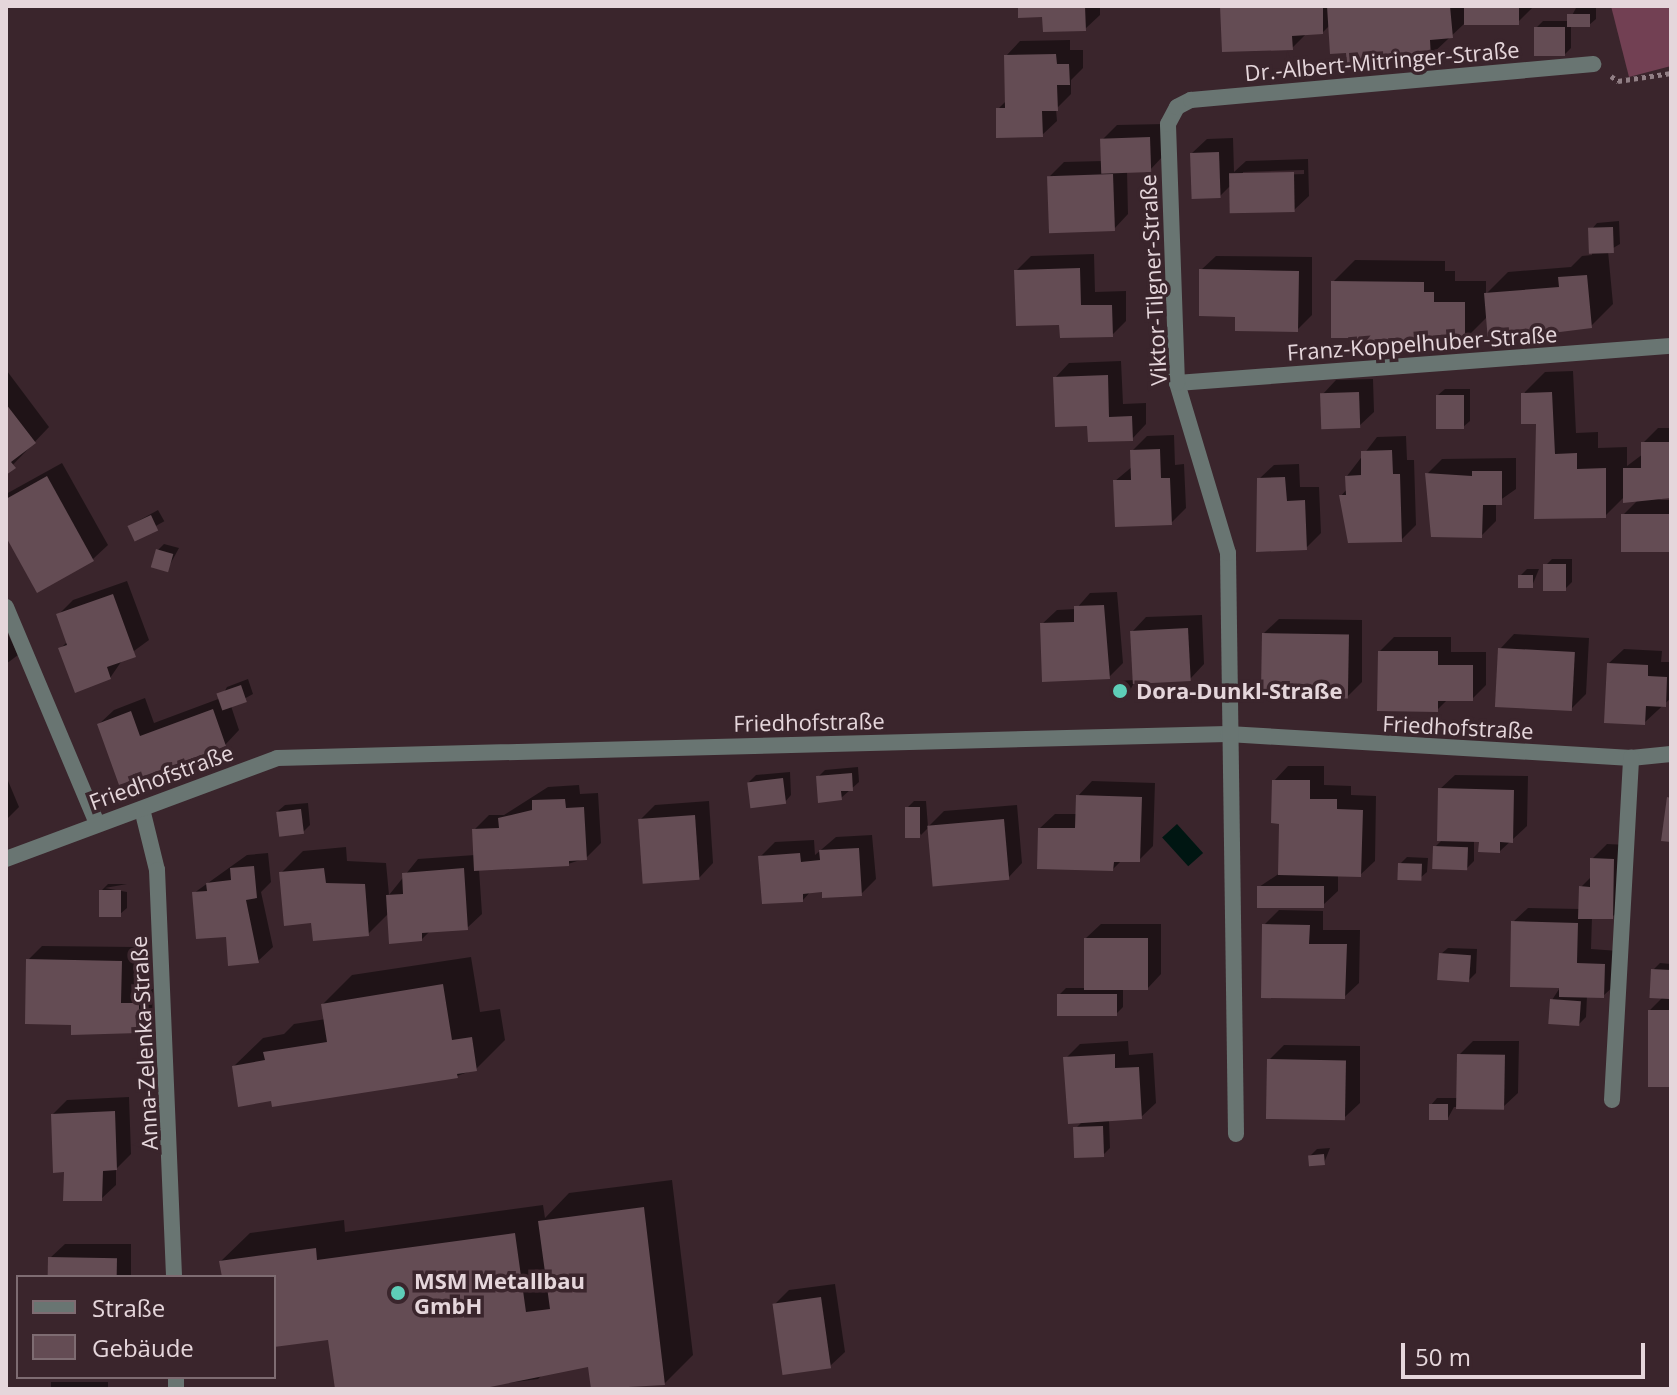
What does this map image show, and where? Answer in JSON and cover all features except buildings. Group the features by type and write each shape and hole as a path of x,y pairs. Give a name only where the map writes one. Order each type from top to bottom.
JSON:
{"street":[{"name":"Dr.-Albert-Mitringer-Straße","path":"1177,107 1191,100 1593,64"},
{"name":"Viktor-Tilgner-Straße","path":"1177,107 1168,124 1177,383 1228,553 1228,734"},
{"name":"Franz-Koppelhuber-Straße","path":"1177,383 1671,346"},
{"path":"6,607 97,823"},
{"name":"Friedhofstraße","path":"6,859 277,758 1228,734 1631,758 1671,754"},
{"path":"1228,734 1236,1134"},
{"path":"1612,1100 1631,758"},
{"name":"Anna-Zelenka-Straße","path":"142,809 157,870 174,1275"}],"path":[{"path":"1593,64 1618,81 1671,73"}],"shaded area":[{"path":"1611,6 1671,6 1671,66 1629,77"},
{"path":"1177,824 1203,853 1188,866 1162,837"}],"place":[{"name":"Dora-Dunkl-Straße","path":"1120,691"},
{"name":"MSM Metallbau GmbH","path":"398,1293"}]}
